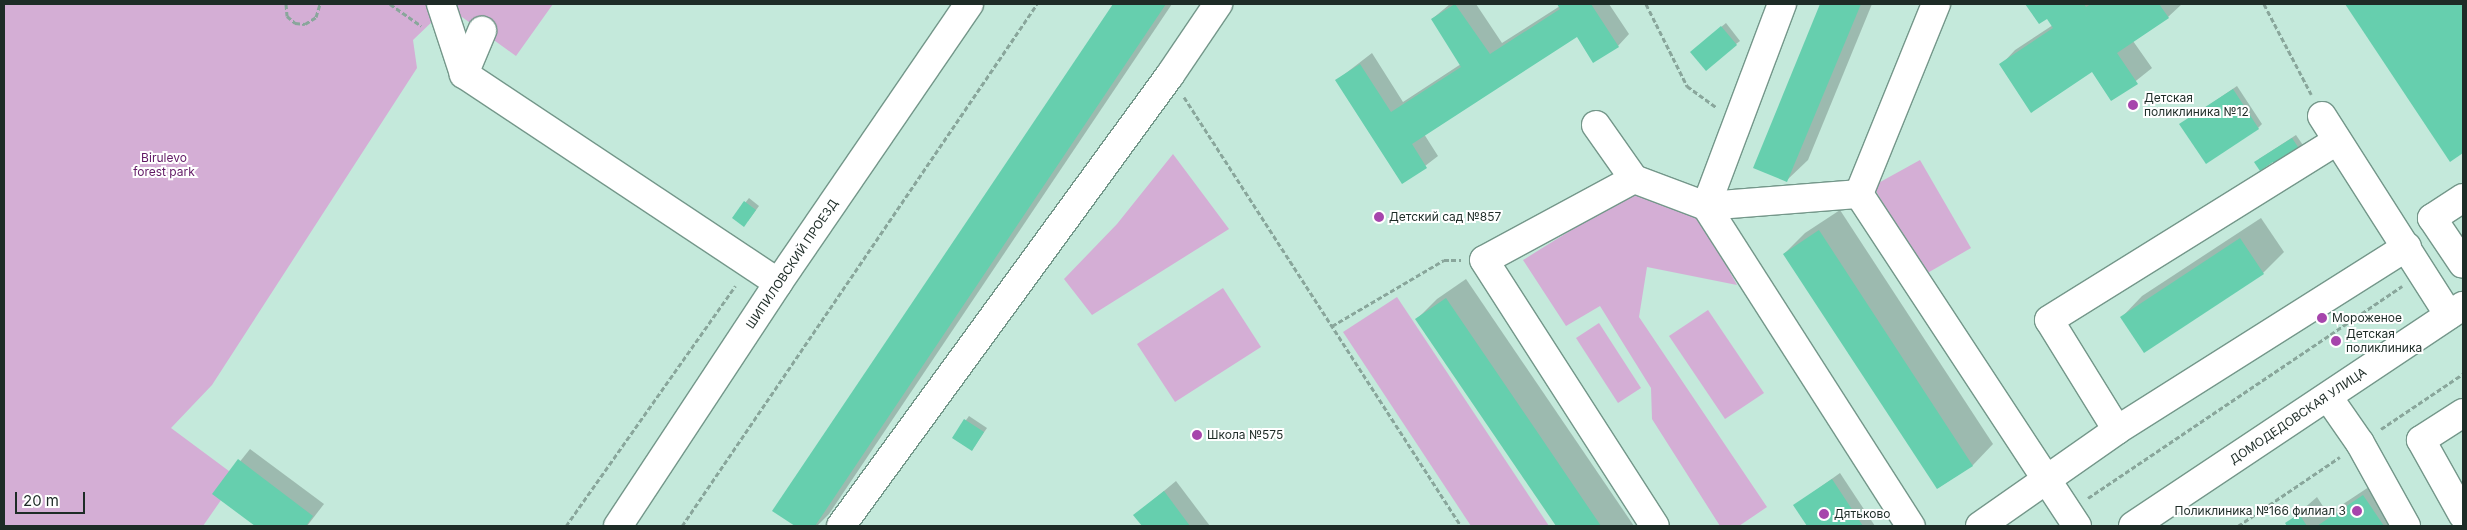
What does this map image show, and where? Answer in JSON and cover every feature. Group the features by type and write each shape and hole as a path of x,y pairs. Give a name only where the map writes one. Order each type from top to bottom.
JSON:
{"main road":[{"path":"441,4 464,74"},
{"name":"ШИПИЛОВСКИЙ ПРОЕЗД","path":"618,526 778,283 970,4"},
{"path":"841,526 1170,75 1218,4"},
{"path":"1706,206 1782,4"},
{"path":"1858,194 1936,4"},
{"path":"431,29 464,74 778,283"},
{"path":"464,74 482,31"},
{"path":"2322,116 2422,272 2456,311"},
{"path":"1596,125 1634,179 1706,206 1858,194"},
{"path":"2117,430 2049,320 2337,141"},
{"path":"1634,179 1484,260 1654,526"},
{"path":"1858,194 2072,519"},
{"path":"2463,198 2432,218 2463,264"},
{"path":"1706,206 1911,526"},
{"path":"1980,526 2117,430 2407,247"},
{"name":"ДОМОДЕДОВСКАЯ УЛИЦА","path":"2133,526 2162,518 2328,396 2456,311"},
{"path":"2328,396 2360,443 2406,526"},
{"path":"2463,413 2421,440 2463,514"}],"path":[{"path":"286,4 287,16 295,22 305,24 316,17 320,4"},
{"path":"390,4 417,25 431,29"},
{"path":"682,526 1037,4"},
{"path":"1646,4 1687,86 1738,122"},
{"path":"2264,4 2322,116"},
{"path":"1170,75 1461,526"},
{"path":"1332,326 1444,260 1484,260"},
{"path":"566,526 750,266"},
{"path":"2072,519 2422,272"}],"green space":[{"name":"Birulevo forest park","path":"4,4 553,4 516,56 462,17 438,16 413,40 417,68 212,385 171,428 237,477 203,526 4,526"},
{"path":"1173,154 1229,229 1092,315 1064,279 1117,224"},
{"path":"1920,160 1971,248 1924,275 1873,186"},
{"path":"1631,193 1698,214 1737,285 1647,267 1639,317 1767,507 1739,526 1720,526 1652,419 1651,388 1600,306 1566,326 1523,260"},
{"path":"1223,288 1261,347 1175,402 1137,344"},
{"path":"1397,297 1549,526 1471,526 1343,332"},
{"path":"1708,310 1764,393 1725,419 1669,336"},
{"path":"1599,323 1641,388 1618,403 1576,338"}],"building":[{"path":"1113,4 1166,4 815,526 795,526 772,511"},
{"path":"1455,4 1490,54 1560,9 1557,4 1591,4 1619,47 1593,63 1577,37 1412,144 1427,168 1402,184 1335,80 1360,64 1391,112 1461,67 1431,19"},
{"path":"1820,4 1861,4 1787,182 1753,168"},
{"path":"2025,4 2084,4 2086,7 2091,4 2159,4 2169,18 2117,53 2138,84 2111,101 2092,72 2031,113 1999,64 2053,28 2047,19 2039,24"},
{"path":"2345,4 2463,4 2463,153 2450,162"},
{"path":"1721,26 1737,45 1706,71 1690,52"},
{"path":"2233,89 2259,129 2206,164 2179,124"},
{"path":"2292,138 2304,156 2279,172 2273,162 2260,171 2254,162"},
{"path":"744,201 756,210 744,227 732,218"},
{"path":"1819,230 1973,466 1937,489 1783,254"},
{"path":"2240,238 2264,274 2144,353 2120,317"},
{"path":"1446,298 1601,526 1556,526 1415,319"},
{"path":"964,419 984,432 972,451 952,438"},
{"path":"238,459 313,516 306,526 255,526 212,494"},
{"path":"1832,479 1863,526 1807,526 1793,505"},
{"path":"1164,491 1190,526 1142,526 1133,515"},
{"name":"Поликлиника №166 филиал 3","path":"2363,495 2384,526 2317,526"},
{"name":"Поликлиника №166 филиал 3","path":"2299,514 2307,526 2287,526 2285,523"}],"place":[{"name":"Детская поликлиника №12","path":"2133,105"},
{"name":"Детский сад №857","path":"1379,217"},
{"name":"Мороженое","path":"2322,318"},
{"name":"Детская поликлиника","path":"2336,341"},
{"name":"Школа №575","path":"1197,435"},
{"name":"Поликлиника №166 филиал 3","path":"2357,511"},
{"name":"Дятьково","path":"1824,514"}]}
